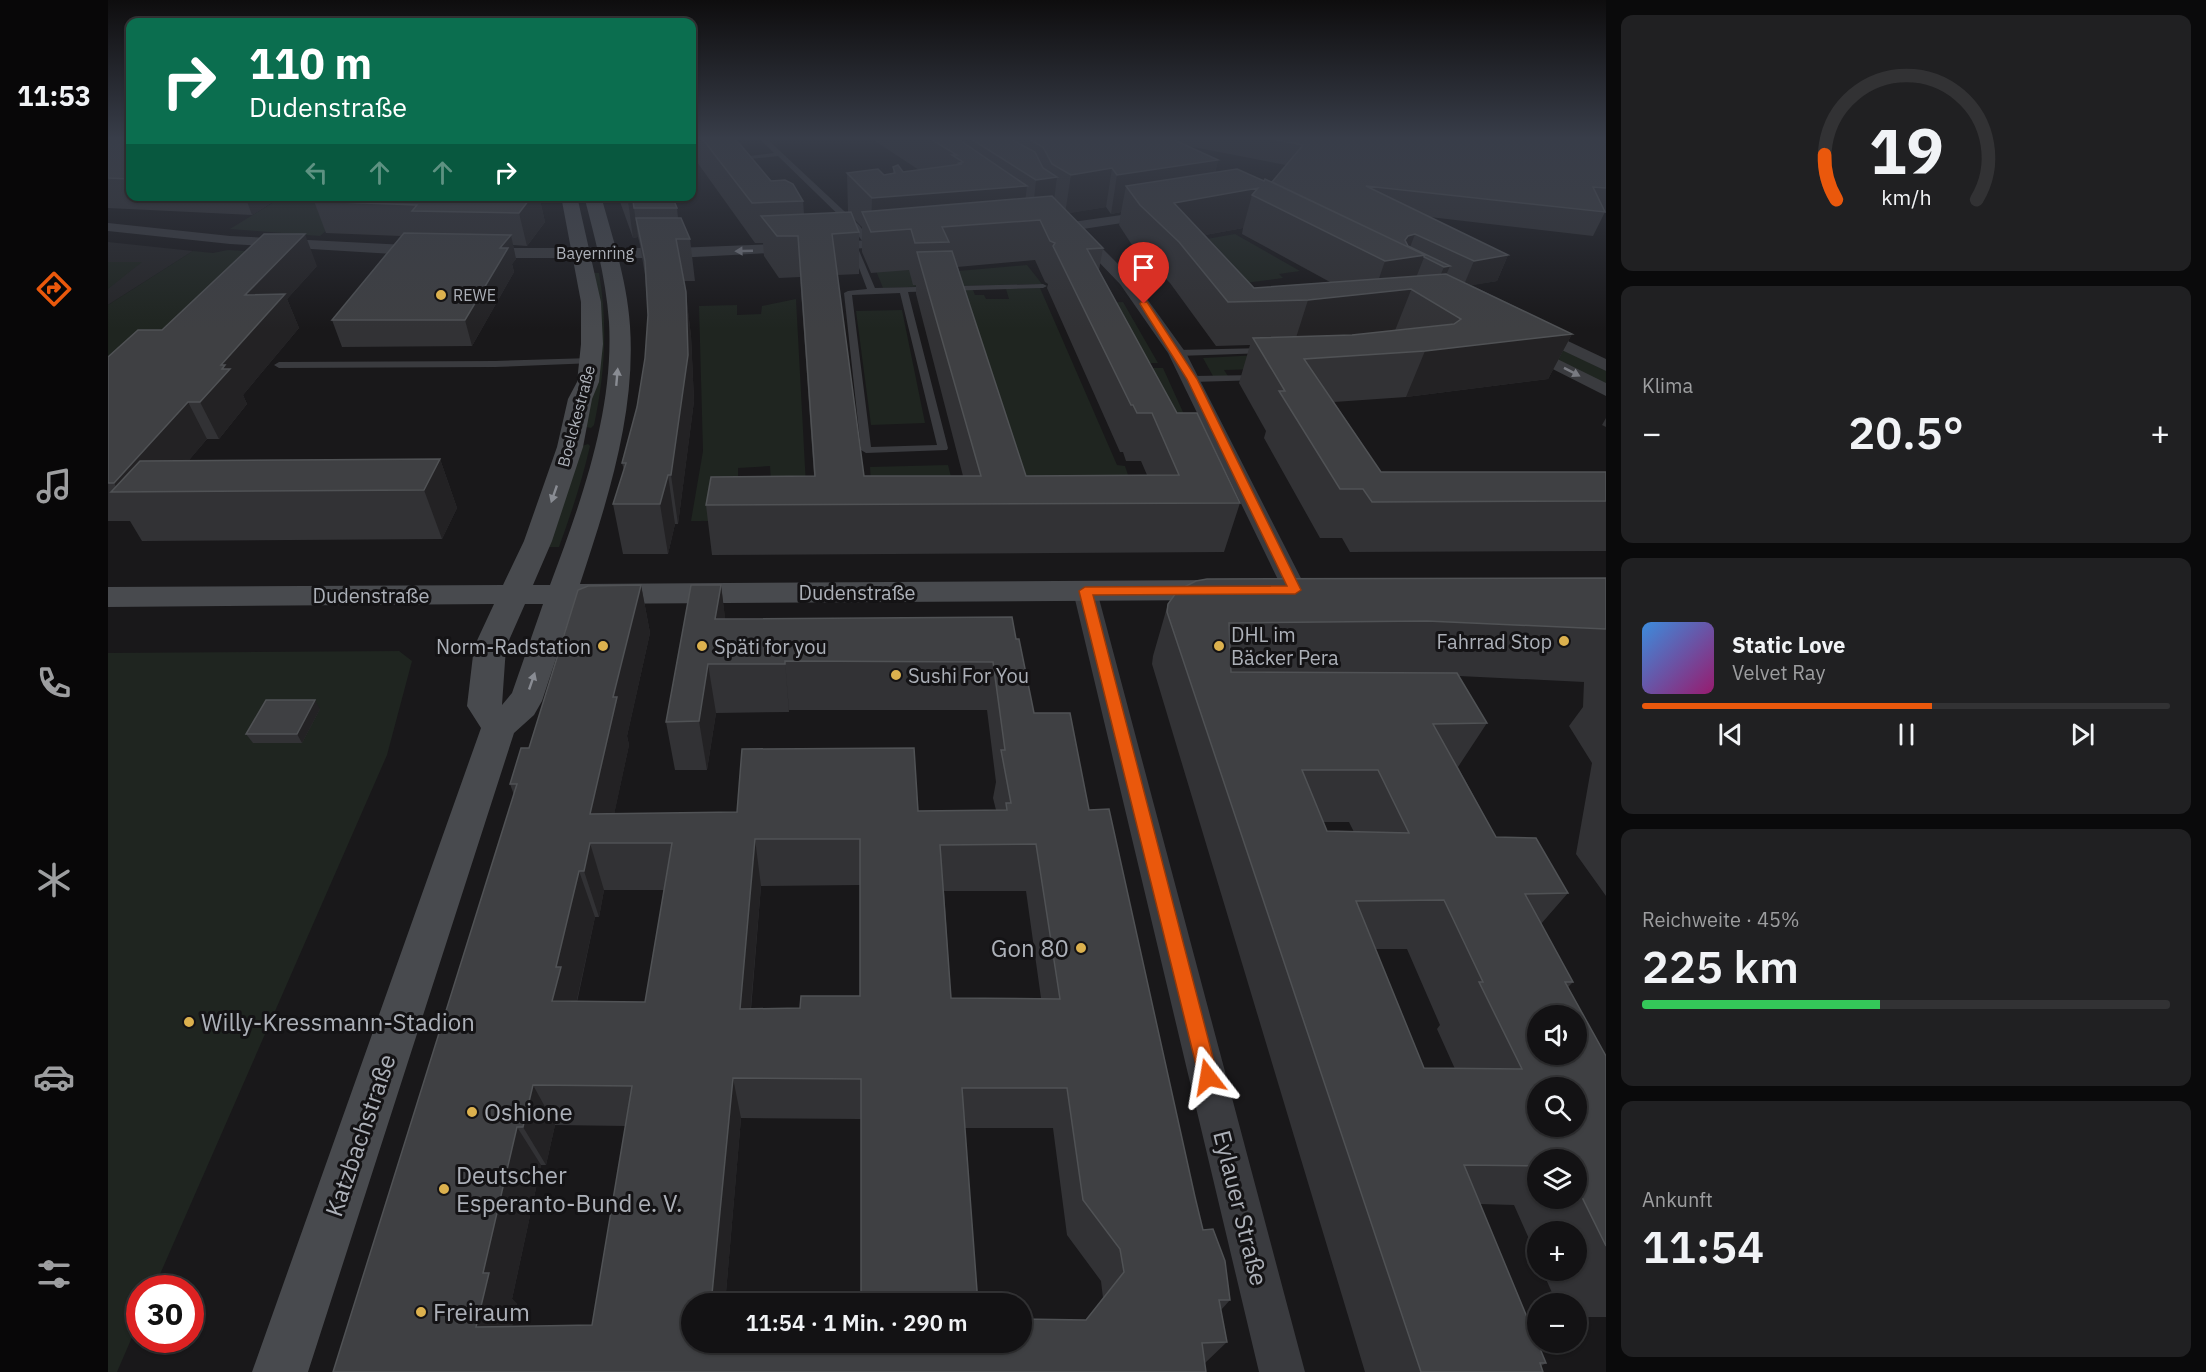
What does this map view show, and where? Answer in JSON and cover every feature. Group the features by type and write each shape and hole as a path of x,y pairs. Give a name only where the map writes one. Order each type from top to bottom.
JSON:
{"main road":[{"name":"Boelckestraße","path":"516,594 538,541 573,436 580,399 588,382 591,361 591,303 570,201"},
{"name":"Boelckestraße","path":"562,594 589,513 609,435 620,344 616,295 592,201"},
{"path":"573,436 609,435"},
{"name":"Dudenstraße","path":"108,597 1326,590"},
{"path":"499,727 484,706 490,647 516,594"},
{"name":"Katzbachstraße","path":"280,1372 499,727 524,704 562,594"}],"street":[{"path":"1028,232 1071,224 1169,212"},
{"path":"1071,224 1126,281 1177,353 1192,379 1295,590"},
{"path":"108,227 230,240 440,252"},
{"name":"Bayernring","path":"459,252 607,253 916,242"},
{"path":"1520,323 1606,366"},
{"path":"1505,338 1606,390"},
{"name":"Eylauer Straße","path":"1085,591 1282,1372"}],"lane":[{"path":"829,201 870,244"},
{"path":"853,246 872,291"},
{"path":"903,290 943,448 866,450 848,292 903,290 1043,286"},
{"path":"1177,353 1272,350"},
{"path":"279,365 591,361"},
{"path":"1192,379 1272,378"}],"shaded area":[{"path":"275,201 360,201 320,236 230,229"},
{"path":"1235,234 1300,271 1279,274 1283,278 1214,287 1173,245"},
{"path":"108,242 193,251 108,305"},
{"path":"228,250 273,253 108,412 108,305 193,251 213,253"},
{"path":"870,256 938,268 934,286 883,288"},
{"path":"108,262 142,262 108,289"},
{"path":"1027,265 1042,284 953,286 947,272"},
{"path":"593,273 599,273 602,292 604,349 601,387 594,425 591,428 586,427"},
{"path":"1040,288 1117,465 1125,466 1143,519 691,521 703,451 699,306 737,305 737,315 761,314 762,306 796,299 806,486 871,483 870,467 948,465 952,481 1015,479 955,290 973,290 975,295 984,295 986,299 1009,299 1006,289","holes":["770,466 771,482 738,484 738,468"]},
{"path":"1460,298 1606,371 1606,384 1444,302"},
{"path":"1123,302 1158,363 1127,363 1096,303"},
{"path":"902,310 925,423 871,425 856,311"},
{"path":"1259,355 1259,369 1224,370 1228,376 1213,376 1203,358"},
{"path":"1130,368 1163,368 1197,443"},
{"path":"588,444 590,446 583,472 559,547 549,547 582,446"},
{"name":"Willy-Kressmann-Stadion","path":"399,651 412,661 387,755 160,1275 126,1275 126,1351 117,1372 108,1372 108,653"}],"building":[{"path":"315,201 528,201 519,213 412,211 417,205"},
{"path":"633,201 674,201 677,208 634,208"},
{"path":"750,201 802,201 752,203"},
{"path":"992,201 1057,201 1103,248 1087,249 1177,413 1197,413 1240,503 706,505 711,477 815,476 798,236 777,236 761,216 851,212 859,232 832,234 864,476 981,476 917,252 952,251 1026,476 1179,475 1152,413 1137,413 1131,405 1053,246 1055,243 1050,241 1040,220 942,227 949,242 915,243 911,229 871,232 862,212"},
{"path":"1137,201 1185,201 1174,203 1254,288 1446,274 1572,334 1425,351 1304,359 1381,472 1606,472 1606,501 1372,502 1363,489 1340,489 1279,391 1285,391 1253,338 1352,335 1454,324 1461,319 1411,289 1308,300 1228,302 1179,242"},
{"path":"1264,201 1311,201 1425,255 1385,261"},
{"path":"1312,201 1397,201 1508,255 1474,261 1415,234 1408,236 1405,240 1408,246 1450,266 1444,267 1424,257 1425,255"},
{"path":"1504,201 1600,201 1605,212"},
{"path":"636,218 681,218 690,239 676,239 686,292 688,355 671,475 668,475 660,504 613,504 626,463 622,463 637,407 645,358 648,315 645,261"},
{"path":"404,233 511,235 500,248 508,248 465,320 332,320"},
{"path":"264,234 305,234 245,295 285,294 221,365 225,365 222,369 230,369 200,402 188,402 114,483 108,483 108,357 138,330 162,330"},
{"path":"440,459 424,490 111,492 140,461"},
{"path":"1606,578 1606,629 1427,621 1229,623 1231,672 1457,673 1487,723 1433,724 1496,837 1536,838 1568,893 1525,894 1573,982 1565,982 1578,1005 1527,1005 1527,1065 1587,1065 1587,1022 1606,1056 1606,1246 1587,1207 1587,1149 1527,1149 1527,1166 1464,1165 1527,1317 1527,1353 1542,1353 1546,1363 1540,1363 1543,1372 1421,1372 1167,612 1168,604 1178,590 1196,581 1207,579","holes":["1302,770 1378,770 1409,833 1327,831","1444,900 1483,982 1479,982 1522,1069 1424,1068 1356,901"]},
{"path":"641,585 613,697 617,697 590,814 737,812 742,749 914,748 918,811 1007,810 1006,803 1011,803 1001,750 1005,750 993,662 785,661 785,664 708,664 699,721 666,722 691,585 721,585 715,619 1012,617 1016,639 1019,639 1034,713 1070,713 1089,810 1109,809 1203,1230 1213,1229 1225,1261 1230,1300 1219,1300 1227,1342 1202,1343 1206,1372 333,1372 517,784 510,784 521,748 529,748 578,590 588,586","holes":["755,839 860,839 860,996 801,996 800,1008 740,1009","590,843 672,843 645,1002 552,1001 561,967 556,967 579,871 584,871","1036,844 1060,999 951,998 940,845","733,1078 861,1079 861,1293 977,1293 962,1088 1067,1088 1083,1200 1120,1249 1124,1272 1086,1320 1032,1319 1032,1353 681,1353 681,1293 712,1293","533,1085 632,1086 592,1325 476,1327 489,1273 483,1273 517,1127 523,1127"]},
{"path":"266,700 315,700 297,734 246,734"}],"place":[{"name":"REWE","path":"441,295"},
{"name":"Fahrrad Stop","path":"1564,641"},
{"name":"Norm-Radstation","path":"603,646"},
{"name":"Späti for you","path":"702,646"},
{"name":"DHL im Bäcker Pera","path":"1219,646"},
{"name":"Sushi For You","path":"896,675"},
{"name":"Gon 80","path":"1081,948"},
{"name":"Willy-Kressmann-Stadion","path":"189,1022"},
{"name":"Oshione","path":"472,1112"},
{"name":"Deutscher Esperanto-Bund e. V.","path":"444,1189"},
{"name":"Freiraum","path":"421,1312"}],"route":[{"path":"1144,304 1161,327 1192,379 1295,590 1085,591 1208,1077"}]}
